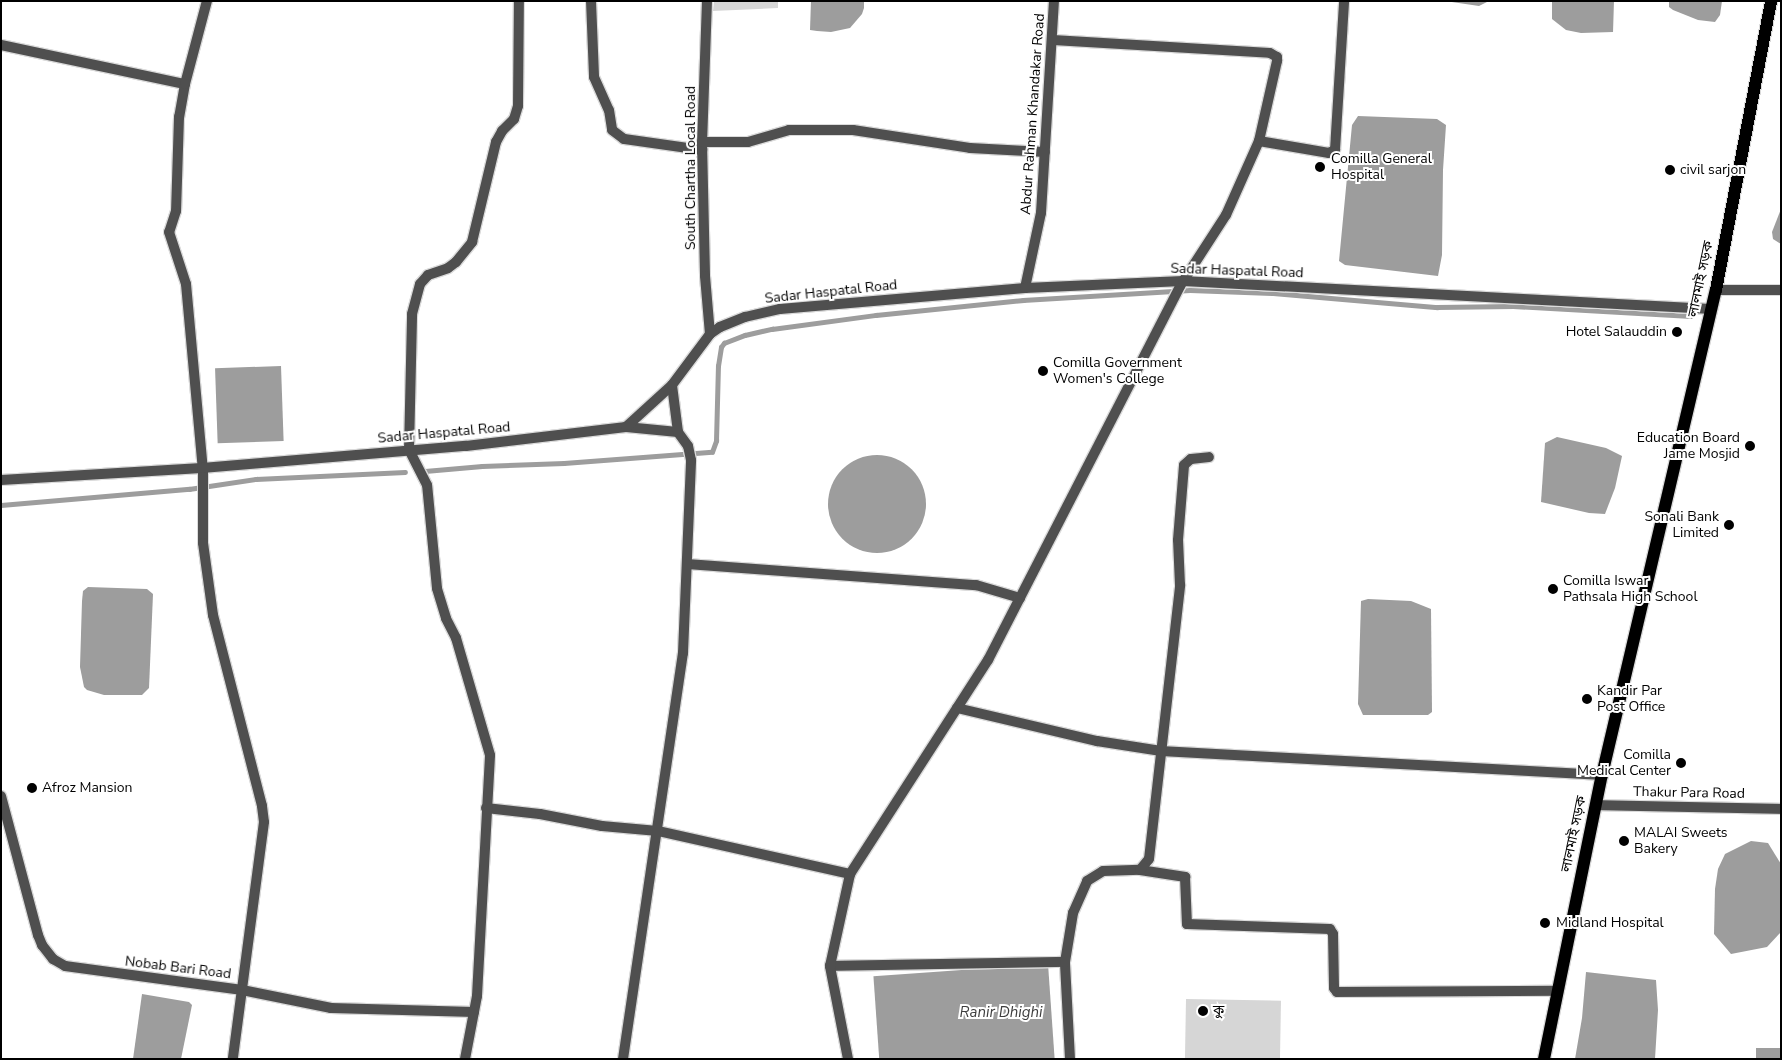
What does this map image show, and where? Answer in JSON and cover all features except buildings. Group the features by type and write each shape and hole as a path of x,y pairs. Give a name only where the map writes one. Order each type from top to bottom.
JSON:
{"main road":[{"name":"লালমাই সড়ক","path":"1544,1059 1556,991 1602,774 1716,290 1771,1"}],"street":[{"path":"207,1 178,117 176,211 169,232 186,284 203,470 203,543 213,615 262,806 264,822 233,1059"},
{"path":"464,1059 477,996 490,755 456,638 446,618 437,588 426,485 409,450 412,314 420,284 428,275 448,268 456,262 472,242 496,142 502,131 514,119 518,106 519,1"},
{"path":"591,1 594,77 609,110 612,130 624,139 702,146 748,142 789,130 853,130 970,148 1045,152"},
{"name":"South Chartha Local Road","path":"707,1 702,146 705,276 710,334"},
{"name":"Abdur Rahman Khandakar Road","path":"1025,288 1041,213 1054,1"},
{"path":"1259,141 1329,153 1335,150 1344,1"},
{"path":"848,1059 830,966 850,874 988,660 1174,302 1181,284 1226,215 1259,141 1277,61 1276,57 1270,53 1053,40"},
{"path":"1,45 185,84"},
{"name":"Sadar Haspatal Road","path":"1,480 203,470 466,446 626,427 672,385 710,334 720,327 745,317 780,309 1025,288 1181,284 1711,309"},
{"path":"1716,290 1781,290"},
{"path":"623,1059 683,653 691,460 688,446 678,432 672,385"},
{"path":"626,427 678,432"},
{"path":"1140,870 1150,859 1162,751 1180,585 1178,540 1184,466 1191,459 1209,457"},
{"path":"687,564 976,585 1020,598"},
{"path":"957,708 1097,741 1162,751 1602,774"},
{"name":"Nobab Bari Road","path":"1,796 38,935 42,945 52,959 64,966 242,990 330,1008 474,1012"},
{"name":"Thakur Para Road","path":"1596,805 1781,809"},
{"path":"486,808 540,814 602,826 658,832 850,874"},
{"path":"1070,1059 1065,962 1073,913 1087,881 1103,871 1140,870 1185,877 1188,924 1330,929 1333,934 1334,988 1337,992 1556,991"},
{"path":"830,966 1065,962"}],"shaded area":[{"path":"714,1 778,1 778,8 713,11"},
{"path":"1186,999 1281,1001 1280,1059 1185,1059"}],"water":[{"path":"811,1 864,1 864,8 862,14 850,28 831,32 817,31 810,30"},
{"path":"1445,1 1489,1 1479,6"},
{"path":"1552,1 1614,1 1613,32 1581,33 1566,30 1552,19"},
{"path":"1669,1 1722,1 1720,15 1715,22 1698,20 1673,10 1669,7"},
{"path":"1358,116 1437,119 1446,125 1443,170 1442,255 1438,276 1345,265 1339,261 1352,125"},
{"path":"1781,209 1781,244 1773,239 1772,232"},
{"path":"281,366 284,441 218,443 215,368"},
{"path":"1557,437 1606,448 1622,456 1615,488 1605,514 1589,513 1541,502 1545,443"},
{"path":"877,455 896,459 912,469 922,485 926,504 922,523 912,539 896,549 877,553 858,549 842,539 832,523 828,504 832,485 842,469 858,459"},
{"path":"88,587 147,589 153,594 149,688 142,695 104,695 87,690 84,687 80,667 82,601 83,591"},
{"path":"1368,599 1411,601 1431,609 1432,712 1428,715 1363,715 1358,704 1361,601"},
{"path":"1751,841 1768,843 1781,864 1781,932 1767,947 1731,954 1714,934 1715,889 1718,869 1725,854"},
{"name":"Ranir Dhighi","path":"1048,964 1055,1059 879,1059 873,976"},
{"path":"1586,972 1656,980 1658,1010 1655,1059 1575,1059 1582,1018"},
{"path":"142,994 189,1002 192,1005 181,1059 133,1059"},
{"path":"1756,1048 1781,1048 1781,1059 1756,1059"}],"waterway":[{"path":"425,471 712,452 716,441 718,366 721,347 724,343 745,335 772,329 876,315 1023,300 1190,290 1273,293 1437,307 1513,306 1691,316"},
{"path":"1,505 189,489 256,479 405,472"}],"place":[{"name":"Comilla General Hospital","path":"1320,167"},
{"name":"civil sarjon","path":"1670,170"},
{"name":"Hotel Salauddin","path":"1677,332"},
{"name":"Comilla Government Women's College","path":"1043,371"},
{"name":"Education Board Jame Mosjid","path":"1750,446"},
{"name":"Sonali Bank Limited","path":"1729,525"},
{"name":"Comilla Iswar Pathsala High School","path":"1553,589"},
{"name":"Kandir Par Post Office","path":"1587,699"},
{"name":"Comilla Medical Center","path":"1681,763"},
{"name":"Afroz Mansion","path":"32,788"},
{"name":"MALAI Sweets Bakery","path":"1624,841"},
{"name":"Midland Hospital","path":"1545,923"},
{"name":"কু","path":"1203,1011"}]}
